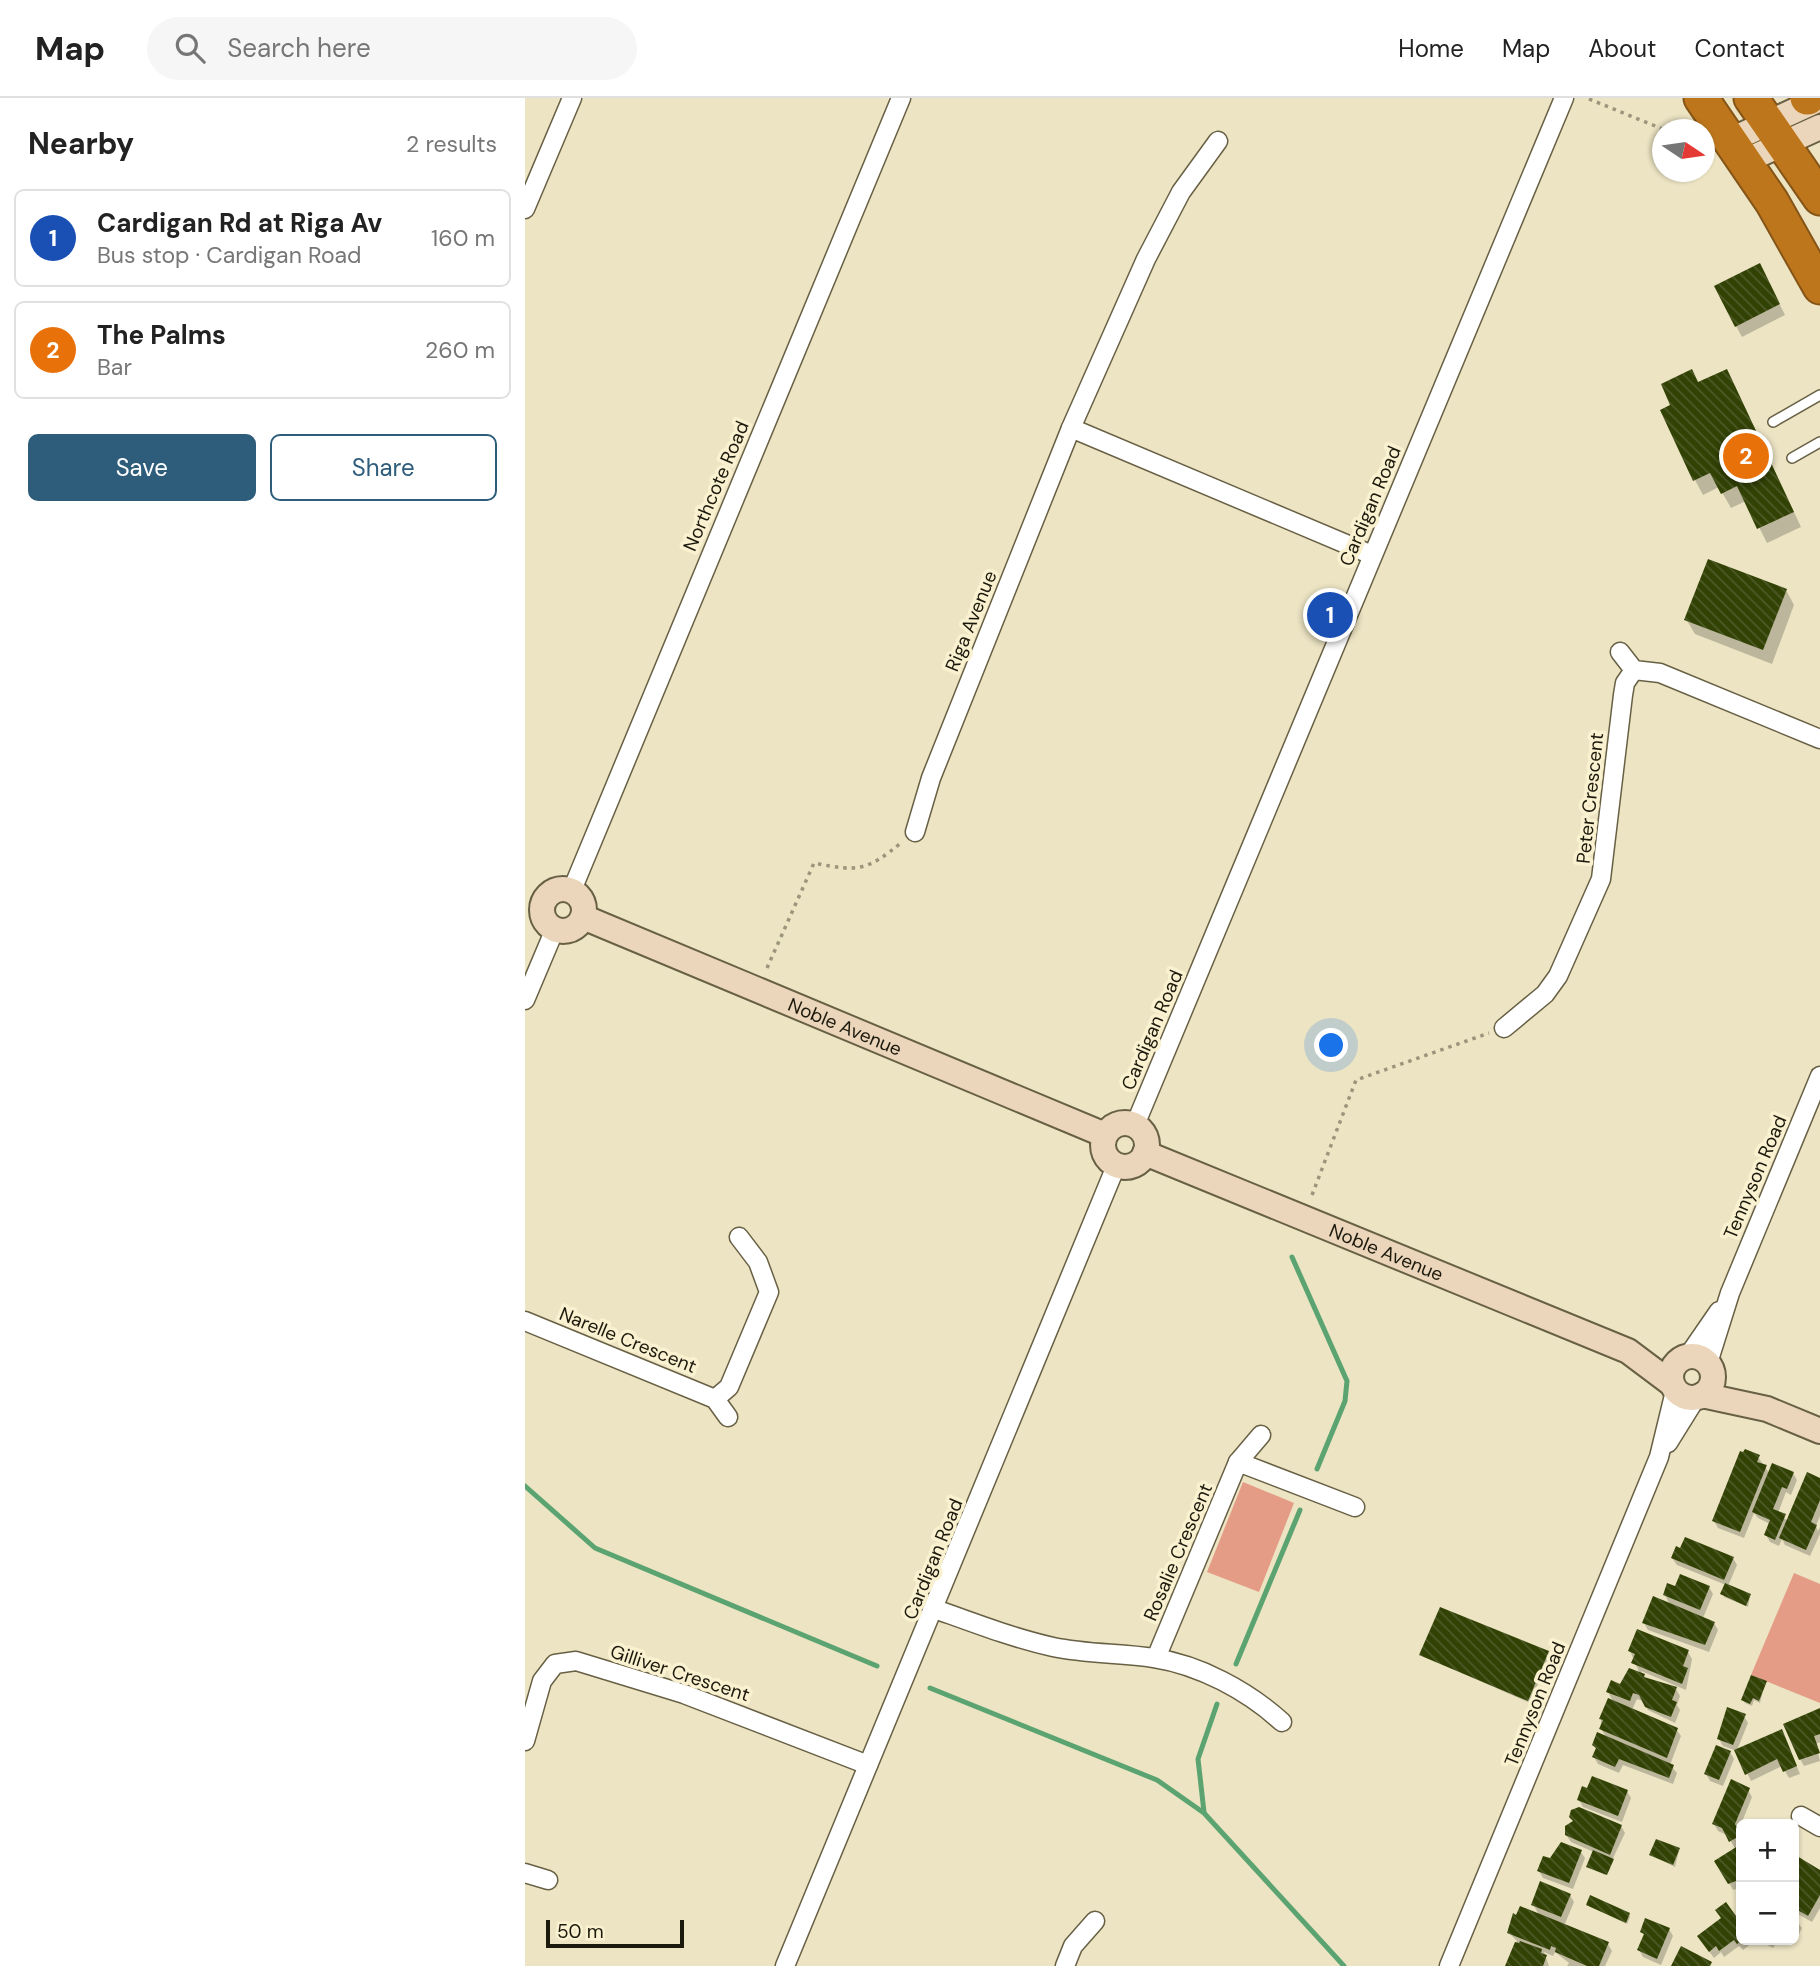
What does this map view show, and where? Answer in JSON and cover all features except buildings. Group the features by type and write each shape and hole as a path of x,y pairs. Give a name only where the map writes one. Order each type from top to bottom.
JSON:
{"highway":[{"path":"1701,98 1738,150 1820,287"},
{"path":"1767,121 1820,198"}],"street":[{"path":"525,209 572,98"},
{"name":"Northcote Road","path":"572,890 901,98"},
{"name":"Cardigan Road","path":"1135,1125 1564,98"},
{"path":"1738,150 1767,121 1820,99"},
{"path":"1767,121 1820,127"},
{"name":"Riga Avenue","path":"915,832 931,778 1071,428 1146,259 1181,192 1218,141"},
{"path":"1071,428 1372,555"},
{"path":"1620,652 1634,670 1660,673 1820,739"},
{"name":"Peter Crescent","path":"1504,1028 1545,994 1558,976 1601,879 1623,695 1634,670"},
{"path":"572,890 582,898 583,918 568,930 555,929 545,920 535,897 553,891 572,890"},
{"name":"Noble Avenue","path":"583,918 1105,1135"},
{"path":"525,1000 555,929"},
{"name":"Tennyson Road","path":"1697,1362 1730,1293 1820,1076"},
{"path":"1118,1124 1135,1125 1145,1137 1145,1153 1133,1166 1116,1166 1104,1153 1105,1135 1118,1124"},
{"name":"Noble Avenue","path":"1145,1153 1628,1351 1686,1392 1767,1409 1820,1431"},
{"name":"Cardigan Road","path":"785,1966 935,1609 1116,1166"},
{"path":"728,1417 715,1399 729,1387 769,1292 758,1262 739,1237"},
{"name":"Narelle Crescent","path":"525,1321 715,1399"},
{"name":"Noble Avenue","path":"1628,1351 1697,1362 1767,1409"},
{"path":"1697,1362 1711,1384 1686,1392 1672,1370 1697,1362"},
{"name":"Tennyson Road","path":"1449,1966 1686,1392"},
{"name":"Rosalie Crescent","path":"1156,1658 1238,1462 1261,1434"},
{"path":"1238,1462 1355,1507"},
{"path":"935,1609 1053,1647 1097,1654 1156,1658 1188,1667 1233,1687 1264,1706 1282,1722"},
{"name":"Gilliver Crescent","path":"525,1741 542,1681 555,1664 576,1661 684,1694 868,1765"},
{"path":"1801,1816 1820,1827"},
{"path":"525,1873 548,1880"},
{"path":"1065,1966 1073,1947 1095,1921"}],"lane":[{"path":"1773,422 1820,395"},
{"path":"1792,458 1820,442"}],"path":[{"path":"1589,99 1652,125"},
{"path":"768,968 814,863 848,870 877,863 915,832"},
{"path":"1312,1195 1356,1080 1504,1028"}],"shaded area":[{"path":"1243,1482 1294,1503 1259,1592 1207,1572"},
{"path":"1794,1573 1820,1584 1820,1703 1751,1675"}],"waterway":[{"path":"1292,1257 1347,1381 1345,1401 1317,1469"},
{"path":"525,1486 595,1548 877,1666"},
{"path":"1236,1664 1300,1510"},
{"path":"930,1688 1157,1780 1204,1813 1344,1966"},
{"path":"1204,1812 1198,1759 1217,1704"}],"place":[{"name":"The Palms","path":"1746,456"},
{"name":"Cardigan Rd at Riga Av","path":"1330,615"}]}
